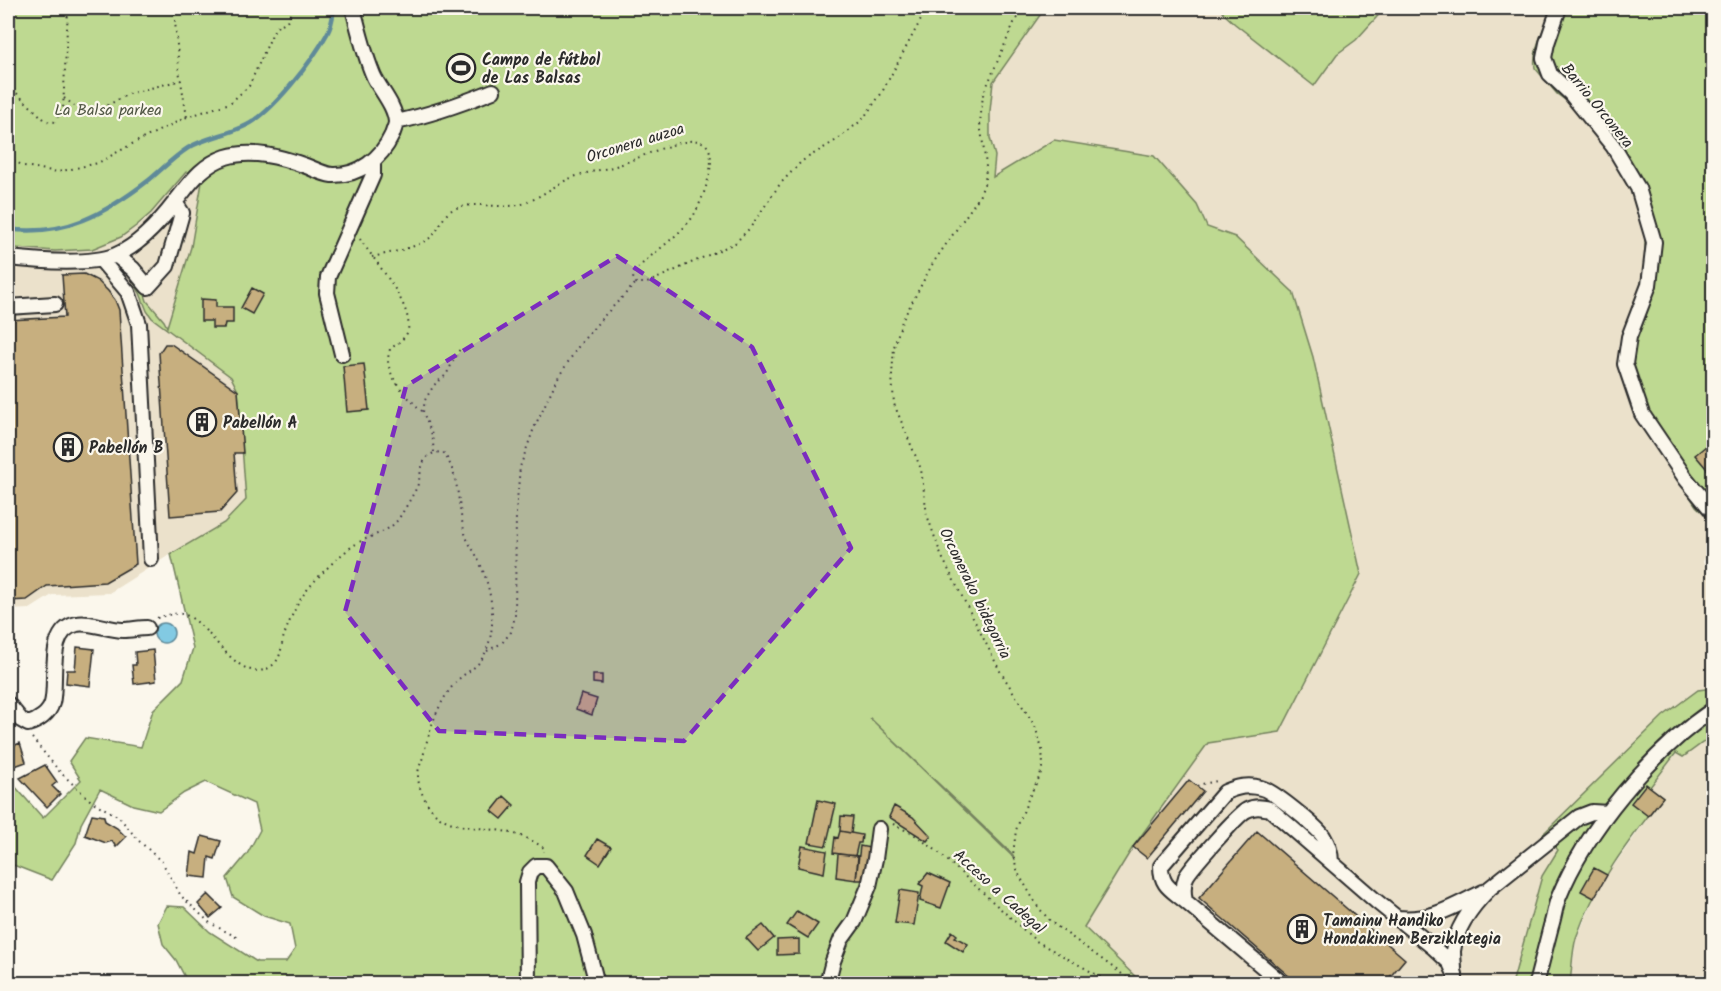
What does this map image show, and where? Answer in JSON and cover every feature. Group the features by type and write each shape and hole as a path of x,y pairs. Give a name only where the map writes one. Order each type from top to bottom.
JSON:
{"street":[{"path":"8,258 37,261 102,260 116,255 134,245 157,223 201,170 228,157 257,154 288,160 330,175 350,174 373,162 392,136 396,123 391,107 375,78 364,51 353,8"},
{"name":"Barrio Orconera","path":"1559,8 1544,58 1550,74 1571,94 1613,146 1638,188 1654,242 1649,285 1629,337 1625,364 1642,414 1686,479 1713,513"},
{"path":"396,123 423,117 493,91"},
{"path":"342,354 327,293 328,277 373,175 373,162"},
{"path":"116,255 134,269 148,287 167,266 182,213 175,202"},
{"path":"102,260 128,292 139,324 151,559"},
{"path":"8,307 55,304"},
{"path":"8,704 21,720 28,723 43,717 52,704 56,647 66,627 78,623 123,630 147,628"},
{"path":"1536,984 1558,900 1581,853 1608,813 1652,760 1713,709"},
{"path":"1283,984 1164,884 1161,866 1225,792 1237,787 1263,788 1274,794 1321,834 1331,854 1331,862"},
{"path":"1185,901 1183,889 1187,875 1244,811 1257,806 1270,809 1450,963 1455,979"},
{"path":"1455,979 1453,951 1458,933 1477,901 1579,817 1592,812 1608,813"},
{"path":"827,984 841,940 854,922 869,886 879,829"},
{"path":"528,984 527,882 530,872 536,866 546,866 566,891 584,935 597,984"},
{"path":"1398,918 1427,917 1444,912 1490,888"}],"path":[{"path":"8,85 46,121 54,122 63,109 68,8"},
{"path":"174,8 187,117"},
{"path":"8,158 24,166 58,172 98,164 132,144 187,117 230,103 249,86 275,28 287,21 293,8"},
{"path":"486,652 502,643 511,632 515,616 516,512 520,466 556,379 580,344 636,283 647,284 735,243 750,228 780,184 802,161 835,141 862,120 881,94 929,8"},
{"name":"Orconerako bidegorria","path":"1025,8 1014,23 983,95 980,123 986,165 985,182 979,197 933,263 902,321 894,347 892,375 894,404 921,469 927,515 941,555 1000,671 1035,726 1042,749 1043,764 1040,776 1016,830 1013,855 1018,873 1038,907 1051,922 1126,977 1132,984"},
{"path":"64,97 75,107 85,111 104,108 128,94 181,80"},
{"name":"Orconera auzoa","path":"372,257 413,247 434,235 450,210 462,206 523,204 571,178 619,165 657,150 698,141 704,144 711,159 711,169 701,202 682,228 635,271 633,279 636,283"},
{"path":"350,225 392,282 409,322 407,332 400,342 390,348 387,358 389,368 397,383 407,398 423,412 432,435 434,452"},
{"path":"423,412 425,400 434,385 446,375 461,346"},
{"path":"147,628 152,620 172,613 187,615 202,626 242,667 254,672 266,669 280,656 283,639 304,593 337,559 355,545 397,522 417,487 421,466 434,452 443,452 449,460 456,482 467,539 479,560 490,595 492,629 486,652 475,668 456,681 442,700 418,774 423,796 435,814 450,822 505,831 526,837 544,848 546,866"},
{"path":"28,723 34,741 60,772 91,801 119,817 138,840 162,862 181,896 210,923 240,939"},
{"name":"Acceso a Cadegal","path":"879,829 881,823 892,824 915,835 937,851 1036,941 1099,976 1108,984"}],"highlighted area":[{"path":"617,256 752,347 851,548 684,741 439,731 345,612 406,386"}],"shaded area":[{"path":"1045,8 1220,8 1224,15 1314,86 1337,54 1356,40 1385,8 1552,8 1557,94 1572,105 1609,152 1634,196 1645,230 1645,257 1639,293 1641,420 1696,506 1713,522 1713,540 1703,562 1713,580 1714,688 1698,690 1663,716 1543,834 1558,850 1542,876 1512,983 1142,983 1084,927 1133,847 1208,743 1280,732 1361,574 1313,357 1293,291 1235,237 1207,227 1197,205 993,177 995,156 990,138 990,111 993,82"},
{"path":"187,171 203,176 191,247 167,328 231,377 238,391 246,500 224,523 109,593 52,595 30,609 8,610 8,245 16,248 55,251 92,249 121,237 136,226 151,213"},
{"path":"1713,735 1713,983 1570,984 1576,940 1594,898 1607,875 1662,798 1650,787 1677,753 1683,757"}],"green space":[{"name":"La Balsa parkea","path":"8,8 1045,8 993,82 990,138 995,156 993,177 1054,140 1154,156 1197,205 1207,227 1235,237 1293,292 1313,357 1361,574 1280,732 1208,743 1133,847 1084,927 1142,983 188,983 176,960 163,944 158,923 167,906 184,907 210,932 257,962 286,962 295,949 290,924 264,916 233,897 227,878 247,854 260,830 254,804 206,782 184,793 159,811 133,805 100,789 81,824 76,843 52,880 8,863 8,785 12,783 43,818 81,780 69,761 85,738 141,747 153,710 183,680 193,648 171,554 224,523 246,500 238,391 231,377 152,318 128,273 143,288 147,301 167,327 191,247 203,176 186,172 151,213 136,226 121,237 92,249 55,251 16,248 8,245","holes":["870,718 1013,855 1014,858"]},
{"path":"1220,8 1385,8 1356,40 1337,54 1314,86 1235,24"},
{"path":"1552,8 1713,8 1713,522 1696,506 1641,420 1626,386 1645,257 1645,230 1634,196 1609,152 1572,105 1557,94 1535,68 1537,45"},
{"path":"1713,688 1713,735 1683,757 1676,753 1650,787 1663,797 1625,847 1592,900 1576,938 1570,983 1512,984 1542,876 1558,850 1543,834 1663,716 1698,690"}],"water":[{"path":"164,623 171,626 174,633 171,640 164,643 157,640 154,633 157,626"}],"building":[{"name":"Pabellón B","path":"84,274 98,281 108,291 119,310 136,564 105,582 47,586 27,600 8,601 8,320 65,317 62,275"},
{"path":"252,288 263,294 252,314 241,308"},
{"path":"201,299 216,300 216,307 233,307 233,323 225,323 224,328 212,328 212,321 201,321"},
{"name":"Pabellón A","path":"165,344 171,344 238,391 243,453 234,453 237,493 220,512 170,516 159,353"},
{"path":"364,364 369,410 347,412 343,366"},
{"path":"1706,446 1714,455 1714,474 1712,475 1695,455"},
{"path":"77,647 94,649 90,686 66,683 67,670 75,670"},
{"path":"153,650 156,681 134,684 132,665 136,665 135,652"},
{"path":"593,675 602,675 602,684 593,683"},
{"path":"581,694 597,699 592,715 576,709"},
{"path":"20,743 26,762 12,767 8,748"},
{"path":"45,765 57,782 52,786 60,794 47,807 20,778"},
{"path":"1189,780 1203,791 1147,858 1133,847"},
{"path":"1646,784 1663,797 1648,816 1631,803"},
{"path":"504,796 514,805 502,819 492,811"},
{"path":"818,800 836,804 826,846 809,843"},
{"path":"894,806 913,817 931,836 927,841 889,817"},
{"path":"92,814 104,816 105,821 126,837 116,847 112,841 106,843 85,835"},
{"path":"841,816 853,817 851,833 840,831"},
{"path":"840,831 862,835 855,856 833,853 835,837 838,838"},
{"name":"Tamainu Handiko Hondakinen Berziklategia","path":"1257,831 1405,959 1384,984 1298,984 1199,898"},
{"path":"202,836 221,841 215,859 209,857 207,878 189,876 192,852 197,854"},
{"path":"597,839 611,847 600,864 587,855"},
{"path":"802,846 827,851 824,873 798,867"},
{"path":"860,846 870,848 866,880 856,880"},
{"path":"838,854 858,856 856,880 836,877"},
{"path":"1594,868 1607,875 1594,898 1581,891"},
{"path":"928,873 950,883 941,908 920,901 923,886 919,884"},
{"path":"900,890 919,893 914,925 895,923"},
{"path":"208,894 222,908 210,918 198,904"},
{"path":"797,911 818,924 808,938 787,925"},
{"path":"763,925 774,938 758,951 746,938"},
{"path":"952,931 957,935 955,937 968,944 963,952 946,941"},
{"path":"799,939 799,954 777,955 777,940"}],"waterway":[{"path":"8,229 47,230 66,226 100,213 133,192 188,148 247,125 268,109 292,84 329,31 334,8"}],"place":[{"name":"Campo de fútbol de Las Balsas","path":"461,68"},
{"name":"Pabellón A","path":"202,422"},
{"name":"Pabellón B","path":"68,447"},
{"name":"Tamainu Handiko Hondakinen Berziklategia","path":"1302,929"}]}
